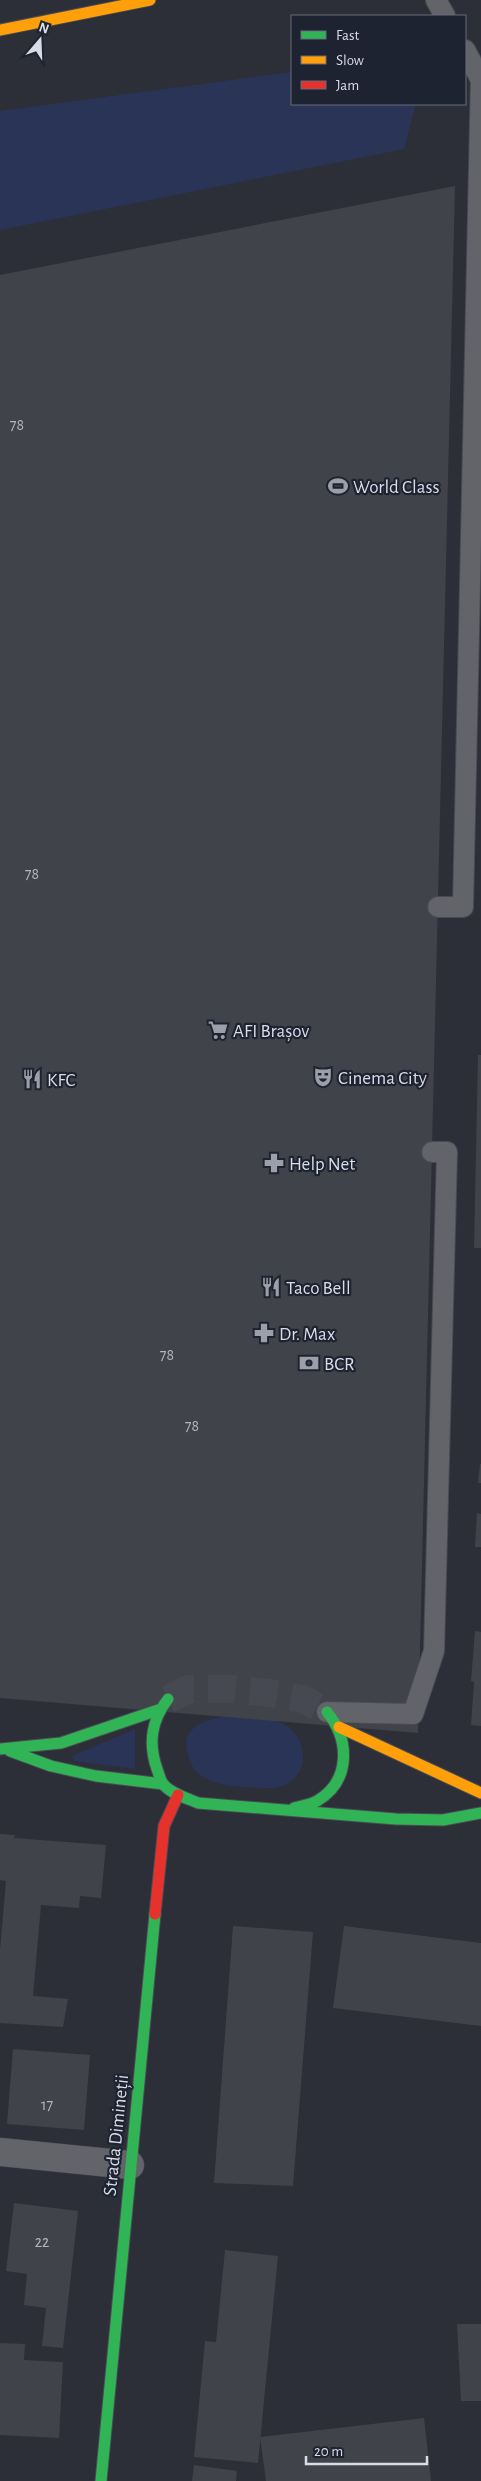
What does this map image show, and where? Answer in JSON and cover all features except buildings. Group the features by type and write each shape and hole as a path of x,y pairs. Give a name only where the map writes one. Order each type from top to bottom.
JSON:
{"street":[{"path":"3,30 150,0"},
{"path":"163,1784 154,1762 151,1743 153,1725 158,1710 168,1699"},
{"path":"3,1749 61,1743 158,1710"},
{"path":"333,1720 450,1781 481,1793"},
{"path":"288,1810 315,1803 327,1793 342,1770 343,1740 333,1720"},
{"path":"3,1749 51,1766 96,1776 163,1784 178,1795 198,1802 217,1805 396,1819 443,1820 481,1813"},
{"name":"Strada Dimineții","path":"101,2481 164,1826 178,1795"},
{"path":"0,2152 130,2165"}],"lane":[{"path":"436,0 444,15"},
{"path":"438,907 463,907 481,77 466,52"},
{"path":"333,1720 413,1714 434,1651 447,1152 432,1152"}],"shaded area":[{"path":"291,72 291,105 416,105 404,149 0,230 0,111"},
{"path":"221,1717 262,1719 282,1723 293,1732 300,1742 303,1753 302,1764 298,1774 290,1782 279,1787 265,1788 222,1784 206,1779 199,1774 193,1768 189,1758 187,1739 199,1724"},
{"path":"135,1729 135,1769 74,1761 72,1756"}],"tunnel":[{"path":"168,1699 189,1689 231,1689 303,1699 327,1712"}],"traffic: fast":[{"path":"168,1699 162,1707 153,1732 154,1759 163,1784 175,1793 198,1803 396,1819 443,1820 481,1813"},
{"path":"0,1749 61,1743 158,1710"},
{"path":"294,1808 317,1801 328,1793 336,1783 341,1771 343,1747 335,1723 327,1712"},
{"path":"10,1751 51,1766 96,1776 163,1784"},
{"path":"101,2481 155,1914"}],"traffic: slow":[{"path":"0,30 150,0"},
{"path":"339,1727 481,1793"}],"traffic: jam":[{"path":"155,1914 164,1826 178,1795"}],"place":[{"name":"World Class","path":"338,486"},
{"name":"AFI Brașov","path":"218,1030"},
{"name":"Cinema City","path":"323,1077"},
{"name":"KFC","path":"32,1079"},
{"name":"Help Net","path":"274,1163"},
{"name":"Taco Bell","path":"271,1287"},
{"name":"Dr. Max","path":"264,1333"},
{"name":"BCR","path":"309,1363"}]}
